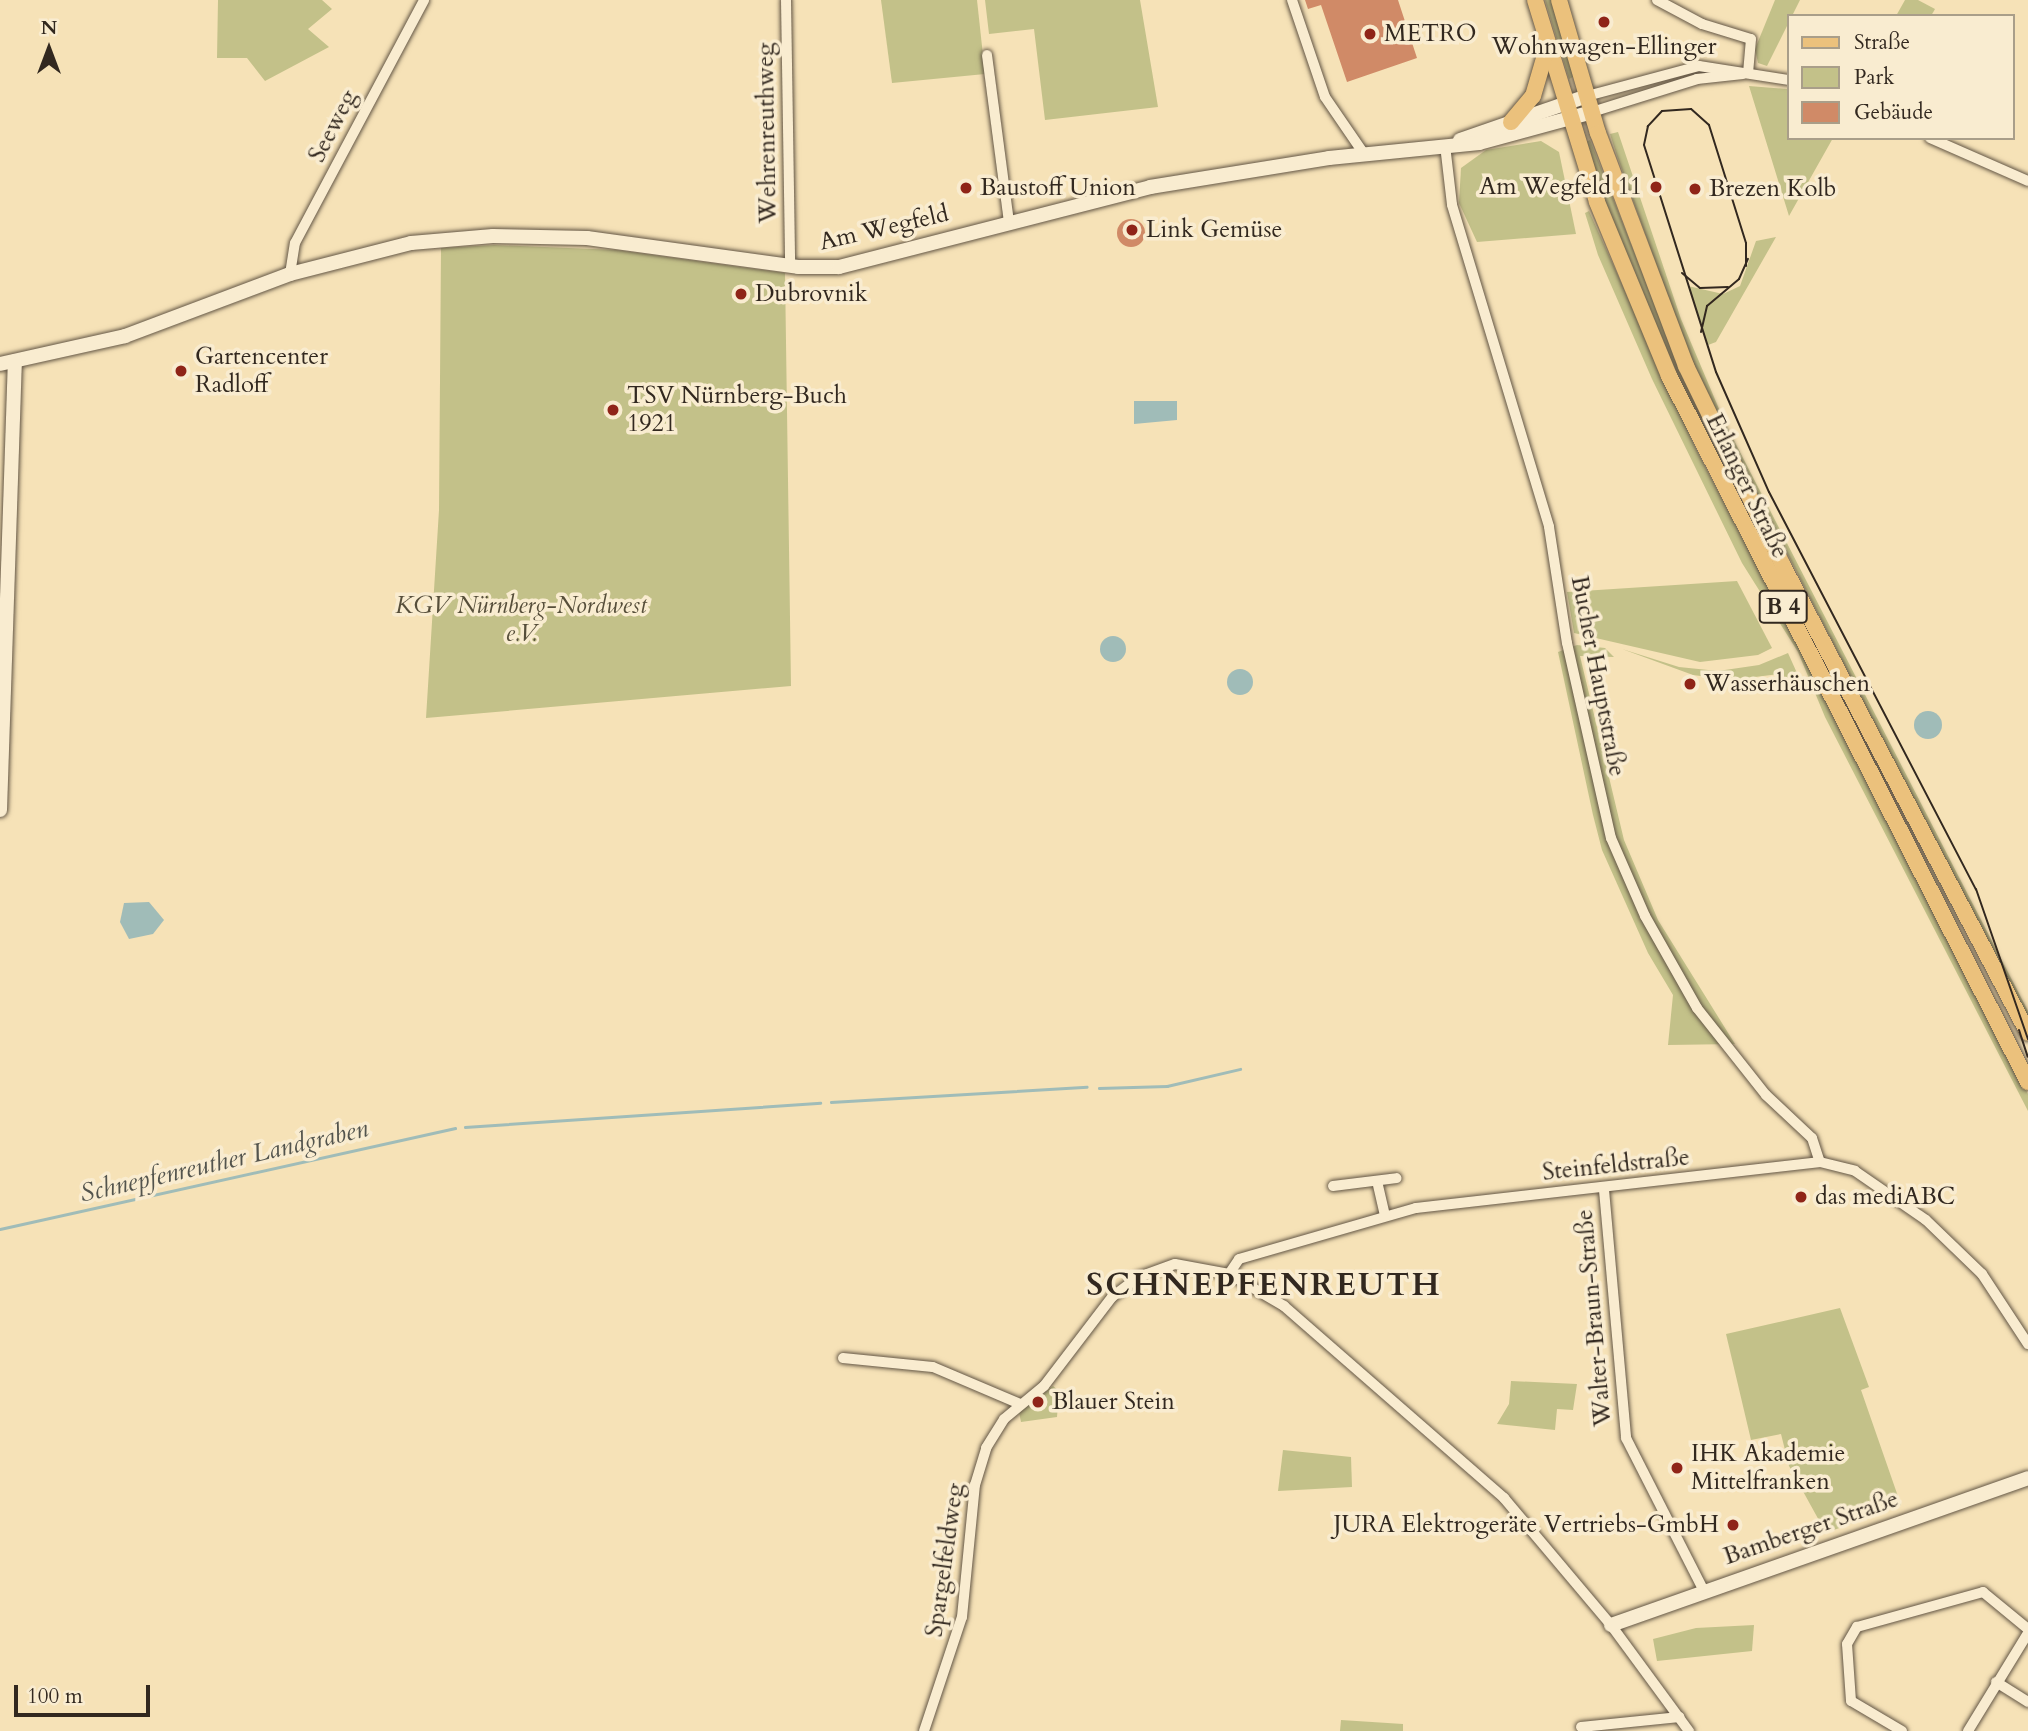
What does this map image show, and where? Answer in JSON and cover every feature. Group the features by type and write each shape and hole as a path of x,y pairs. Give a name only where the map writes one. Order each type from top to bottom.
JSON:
{"main road":[{"name":"Erlanger Straße","path":"1535,0 1567,111 1618,258 1701,444 2028,1082"},
{"name":"Erlanger Straße","path":"1559,0 1589,104 1664,312 1750,500 2028,1033"},
{"path":"1511,122 1533,96 1548,45"}],"street":[{"name":"Seeweg","path":"290,274 295,243 424,0"},
{"name":"Wehrenreuthweg","path":"786,0 790,266"},
{"path":"1292,0 1325,97 1364,155"},
{"path":"1657,0 1702,24 1751,39 1748,73"},
{"path":"987,55 1009,221"},
{"path":"1567,111 1692,66 1786,80"},
{"path":"1589,104 1696,79 1748,73"},
{"name":"Am Wegfeld","path":"7,362 133,334 290,274 396,245 493,236 636,242 790,266 852,264 1009,221 1150,187 1364,155 1479,143 1567,111"},
{"name":"Am Wegfeld","path":"1445,145 1511,122 1567,111"},
{"path":"1935,140 2028,181"},
{"name":"Bucher Hauptstraße","path":"1445,145 1452,205 1549,527 1567,643 1612,838 1645,916 1697,1008 1766,1095 1812,1138 1820,1162"},
{"path":"0,810 7,362"},
{"name":"Steinfeldstraße","path":"1229,1275 1238,1259 1385,1215 1451,1202 1604,1191 1820,1162 1850,1170 1890,1192 1964,1254 2003,1300 2028,1344"},
{"path":"1333,1186 1397,1178"},
{"path":"1377,1181 1385,1215"},
{"name":"Walter-Braun-Straße","path":"1604,1191 1626,1438 1704,1591"},
{"name":"Spargelfeldweg","path":"924,1731 962,1617 975,1485 986,1448 1020,1404 1044,1386 1112,1297 1165,1264 1229,1275"},
{"path":"1229,1275 1284,1306 1504,1498 1611,1625 1689,1731"},
{"path":"843,1358 933,1367 1020,1404"},
{"name":"Bamberger Straße","path":"1611,1625 2028,1478"},
{"path":"1901,1731 1851,1701 1847,1644 1857,1627 1983,1592 2028,1631 1968,1731"},
{"path":"1996,1682 2028,1702"},
{"path":"1581,1727 1679,1717"}],"green space":[{"path":"218,0 322,0 332,9 308,29 329,47 265,81 247,58 217,58"},
{"path":"881,0 977,0 985,74 892,83"},
{"path":"985,0 1140,0 1158,107 1045,120 1034,29 989,34"},
{"path":"1545,0 1553,0 1575,76 1569,79"},
{"path":"1775,0 1800,0 1793,14 1786,14 1786,28 1767,66 1758,63 1755,49"},
{"path":"1905,0 1918,0 1935,9 1932,14 1897,14"},
{"path":"1749,86 1786,89 1786,140 1832,140 1789,216"},
{"path":"1618,132 1681,319 1725,423 2028,1011 2028,1024 1698,379 1617,156 1610,134"},
{"path":"1590,140 1662,323 1810,629 1802,633 1636,288 1584,143"},
{"path":"1541,141 1559,152 1576,234 1477,242 1459,203 1461,168 1486,150"},
{"path":"1589,211 1695,447 1994,1023 2028,1094 2028,1111 1825,717 1798,652 1742,563 1652,379 1598,255 1585,213"},
{"path":"1776,237 1716,342 1708,345 1688,286 1723,294 1740,286 1756,241"},
{"name":"TSV Nürnberg-Buch 1921","path":"494,245 617,250 785,273 791,686 426,718 439,510 441,248"},
{"path":"1737,581 1772,648 1758,655 1700,662 1574,633 1567,592"},
{"path":"1577,645 1605,648 1614,657 1580,656 1624,840 1658,920 1735,1044 1668,1045 1673,995 1648,953 1602,850 1593,815 1558,652"},
{"path":"1622,649 1679,667 1718,671 1759,665 1788,653 1801,682 1796,688 1779,674 1731,680 1693,675"},
{"path":"1840,1308 1869,1387 1861,1390 1901,1505 1826,1533 1789,1466 1781,1434 1751,1440 1726,1334"},
{"path":"1511,1381 1577,1384 1573,1410 1557,1409 1555,1430 1497,1424 1509,1404"},
{"path":"1053,1386 1059,1391 1057,1417 1021,1422 1019,1412"},
{"path":"1283,1450 1351,1457 1352,1487 1278,1491"},
{"path":"1754,1625 1752,1651 1657,1661 1653,1639 1696,1628"},
{"path":"1341,1720 1403,1724 1403,1731 1340,1731"}],"water":[{"path":"1134,401 1177,401 1177,420 1134,424"},
{"path":"1113,636 1122,640 1126,649 1122,658 1113,662 1104,658 1100,649 1104,640"},
{"path":"1240,669 1249,673 1253,682 1249,691 1240,695 1231,691 1227,682 1231,673"},
{"path":"1928,711 1938,715 1942,725 1938,735 1928,739 1918,735 1914,725 1918,715"},
{"path":"149,902 164,920 153,934 129,939 120,922 124,903"}],"building":[{"name":"METRO","path":"1305,0 1398,0 1417,58 1347,82 1321,5 1308,9"},
{"name":"Link Gemüse","path":"1131,219 1141,223 1145,233 1141,243 1131,247 1121,243 1117,233 1121,223"}],"waterway":[{"name":"Schnepfenreuther Landgraben","path":"1099,1088 1167,1086 1240,1069"},
{"name":"Schnepfenreuther Landgraben","path":"831,1102 1087,1087"},
{"name":"Schnepfenreuther Landgraben","path":"465,1127 820,1103"},
{"name":"Schnepfenreuther Landgraben","path":"0,1229 455,1128"}],"tram line":[{"path":"1746,266 1746,243 1709,125 1691,109 1662,111 1648,126 1644,145 1716,372 1769,492 1976,889 2028,1039"},
{"path":"1701,332 1707,306 1739,279 1748,259"},
{"path":"1682,273 1700,288 1728,287"},
{"path":"2019,1030 2028,1057"}],"place":[{"name":"Wohnwagen-Ellinger","path":"1604,22"},
{"name":"METRO","path":"1370,34"},
{"name":"Am Wegfeld 11","path":"1656,187"},
{"name":"Baustoff Union","path":"966,188"},
{"name":"Brezen Kolb","path":"1695,189"},
{"name":"Link Gemüse","path":"1132,230"},
{"name":"Dubrovnik","path":"741,294"},
{"name":"Gartencenter Radloff","path":"181,371"},
{"name":"TSV Nürnberg-Buch 1921","path":"613,410"},
{"name":"Wasserhäuschen","path":"1690,684"},
{"name":"das mediABC","path":"1801,1197"},
{"name":"Blauer Stein","path":"1038,1402"},
{"name":"IHK Akademie Mittelfranken","path":"1677,1468"},
{"name":"JURA Elektrogeräte Vertriebs-GmbH","path":"1733,1525"}],"district":[{"name":"SCHNEPFENREUTH","path":"1264,1285"}],"park label":[{"name":"KGV Nürnberg-Nordwest e.V.","path":"521,620"}]}
